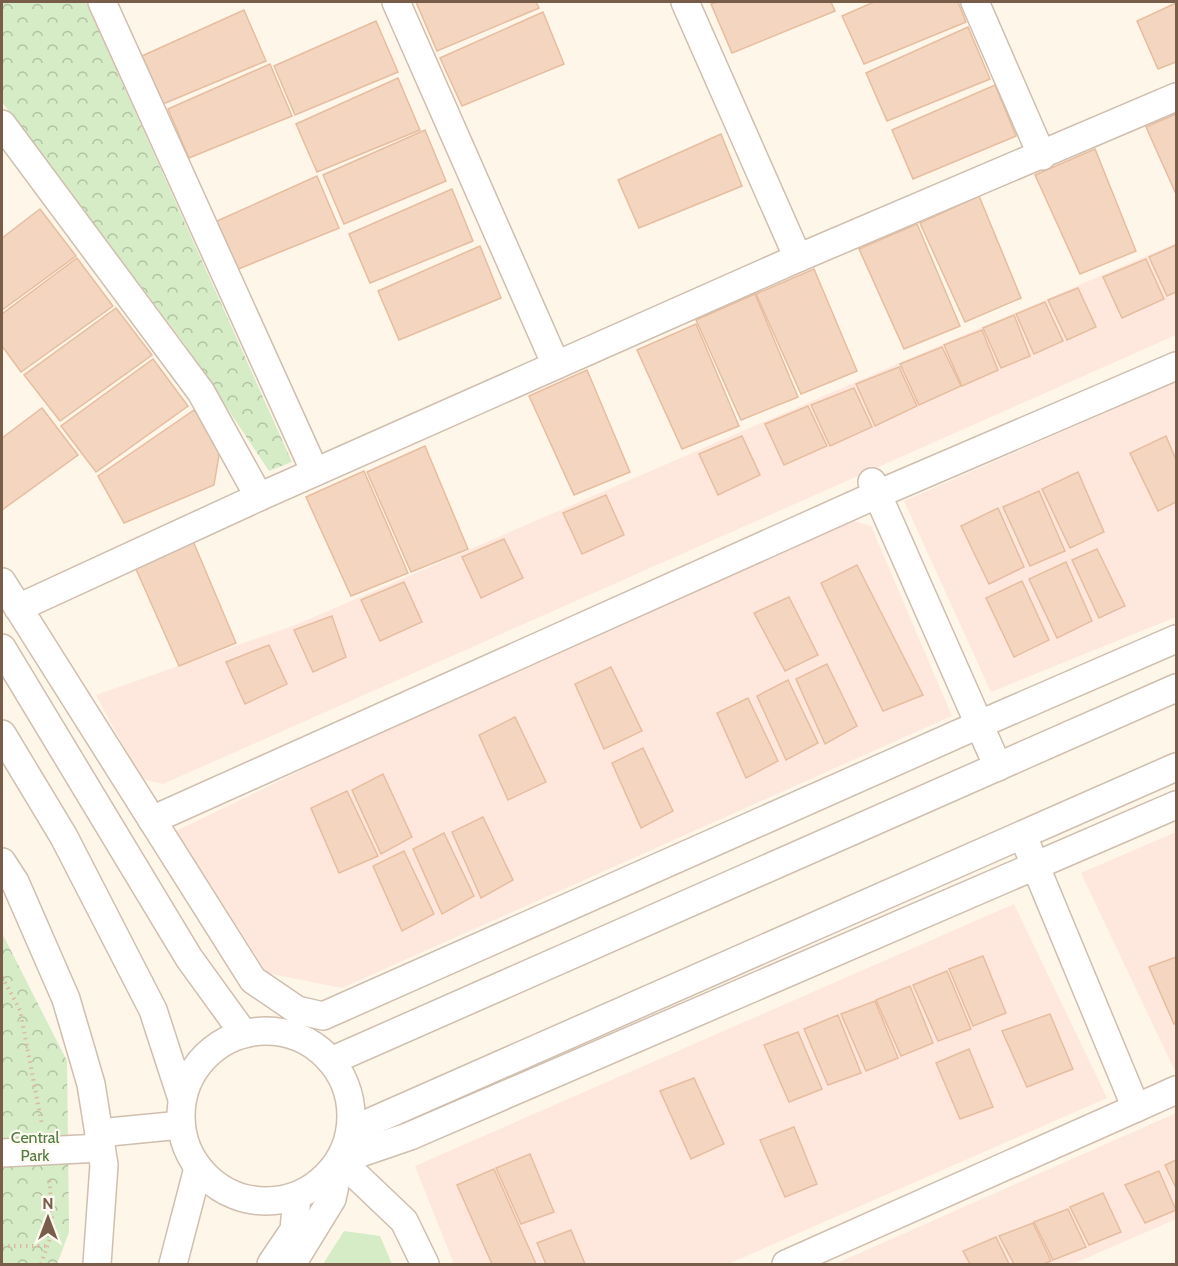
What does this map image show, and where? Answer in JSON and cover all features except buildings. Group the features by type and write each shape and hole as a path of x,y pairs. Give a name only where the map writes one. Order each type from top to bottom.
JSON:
{"street":[{"path":"102,2 315,472"},
{"path":"396,2 556,365"},
{"path":"685,2 798,258"},
{"path":"975,2 1042,156"},
{"path":"18,608 259,497 798,258 1176,97"},
{"path":"2,124 201,392 259,497"},
{"path":"152,820 875,488 1176,366"},
{"path":"875,488 998,767"},
{"path":"2,582 253,980 297,1010 323,1016 978,724 1176,639"},
{"path":"2,648 189,958 244,1034"},
{"path":"331,1061 1176,688"},
{"path":"2,734 64,837 153,1010 181,1112 186,1148 198,1168 218,1187 243,1198 270,1202 297,1196 322,1181 340,1160 410,1136 1176,805"},
{"path":"351,1131 1176,767"},
{"path":"1023,835 1136,1108"},
{"path":"2,861 15,882 66,999 92,1084 104,1165 97,1264"},
{"path":"181,1112 194,1070 216,1047 244,1034 268,1031 292,1035 313,1045 331,1061 347,1090 351,1106 351,1131 340,1160 332,1199 292,1264"},
{"path":"786,1264 1176,1090"},
{"path":"2,1153 47,1151 100,1141 181,1112"},
{"path":"340,1160 404,1221 425,1264"},
{"path":"173,1264 198,1168"},
{"path":"271,1264 294,1230 297,1196"}],"path":[{"path":"2,977 20,1010 47,1151 53,1230 41,1264"},
{"path":"2,1246 47,1246"}],"shaded area":[{"path":"1176,243 1176,335 163,784 141,779 96,695 298,624"},
{"path":"1176,382 1176,617 991,692 904,501"},
{"path":"850,520 871,526 952,716 342,988 267,973 176,831 765,545"},
{"path":"1176,832 1176,1071 1175,1071 1081,873"},
{"path":"1014,904 1107,1098 728,1264 454,1264 415,1166"},
{"path":"1176,1113 1176,1219 1073,1264 835,1264"}],"green space":[{"path":"2,2 86,2 292,462 269,471 183,342 2,102"},
{"name":"Central Park","path":"2,933 67,1061 69,1232 57,1264 2,1264"},
{"path":"344,1231 380,1236 392,1264 323,1264"}]}
